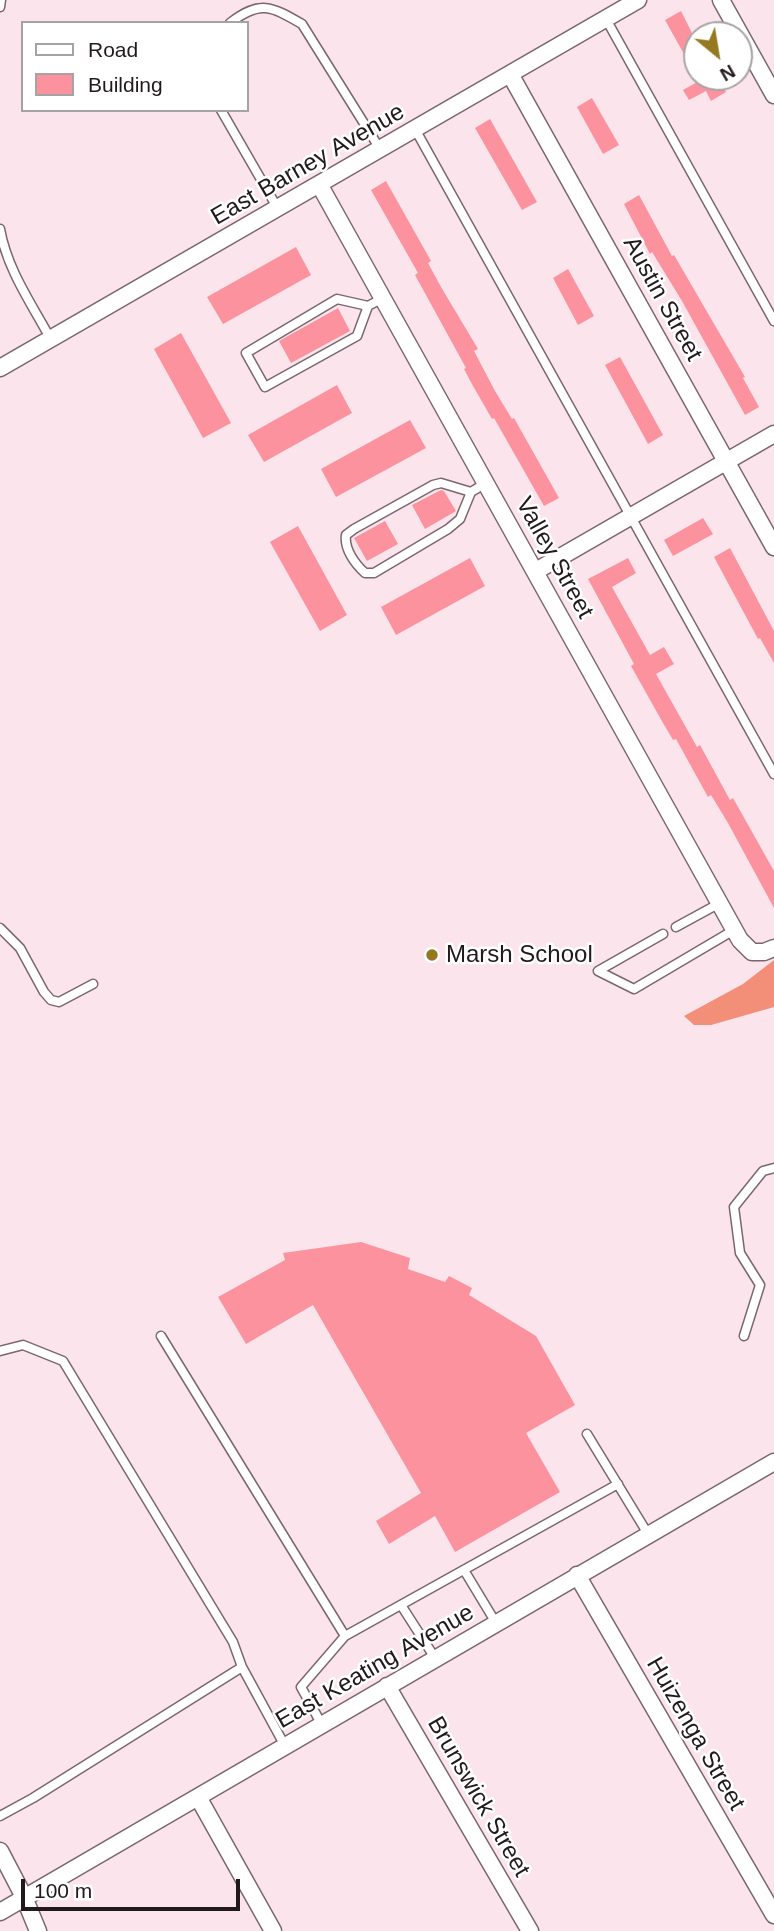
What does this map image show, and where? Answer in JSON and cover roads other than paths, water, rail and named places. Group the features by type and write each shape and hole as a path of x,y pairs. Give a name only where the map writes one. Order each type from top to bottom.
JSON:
{"street":[{"name":"East Barney Avenue","path":"0,368 638,0"},
{"path":"721,0 774,95"},
{"name":"Austin Street","path":"510,74 774,547"},
{"name":"Valley Street","path":"319,184 734,930 746,948 752,951 764,952 774,948"},
{"path":"536,571 774,434"},
{"name":"East Keating Avenue","path":"0,1912 577,1575 773,1464"},
{"name":"Huizenga Street","path":"577,1575 774,1916"},
{"name":"Brunswick Street","path":"387,1686 530,1931"},
{"path":"198,1797 273,1931"},
{"path":"0,1851 38,1931"}],"lane":[{"path":"0,7 1,0"},
{"path":"233,21 247,10 262,7 284,13 302,24 380,149"},
{"path":"606,19 774,321"},
{"path":"222,112 278,209"},
{"path":"415,129 774,774"},
{"path":"0,229 3,246 14,274 50,338"},
{"path":"368,306 357,336 265,387 246,353 337,299 368,306 383,298"},
{"path":"471,492 441,483 433,485 346,536 345,542 357,565 365,573 374,573 448,529 460,519 471,492 486,483"},
{"path":"676,927 720,903"},
{"path":"0,928 20,948 51,1000 59,1002 93,984"},
{"path":"663,934 598,971 634,989 734,930"},
{"path":"744,1336 760,1286 740,1253 734,1207 763,1171 774,1168"},
{"path":"161,1336 345,1636"},
{"path":"0,1351 23,1345 63,1361 233,1642 242,1667 285,1746"},
{"path":"587,1434 648,1534"},
{"path":"322,1725 300,1687 345,1636 618,1484"},
{"path":"464,1570 496,1623"},
{"path":"401,1605 435,1658"},
{"path":"0,1816 242,1667"}],"place":[{"name":"Marsh School","path":"432,955"}]}
